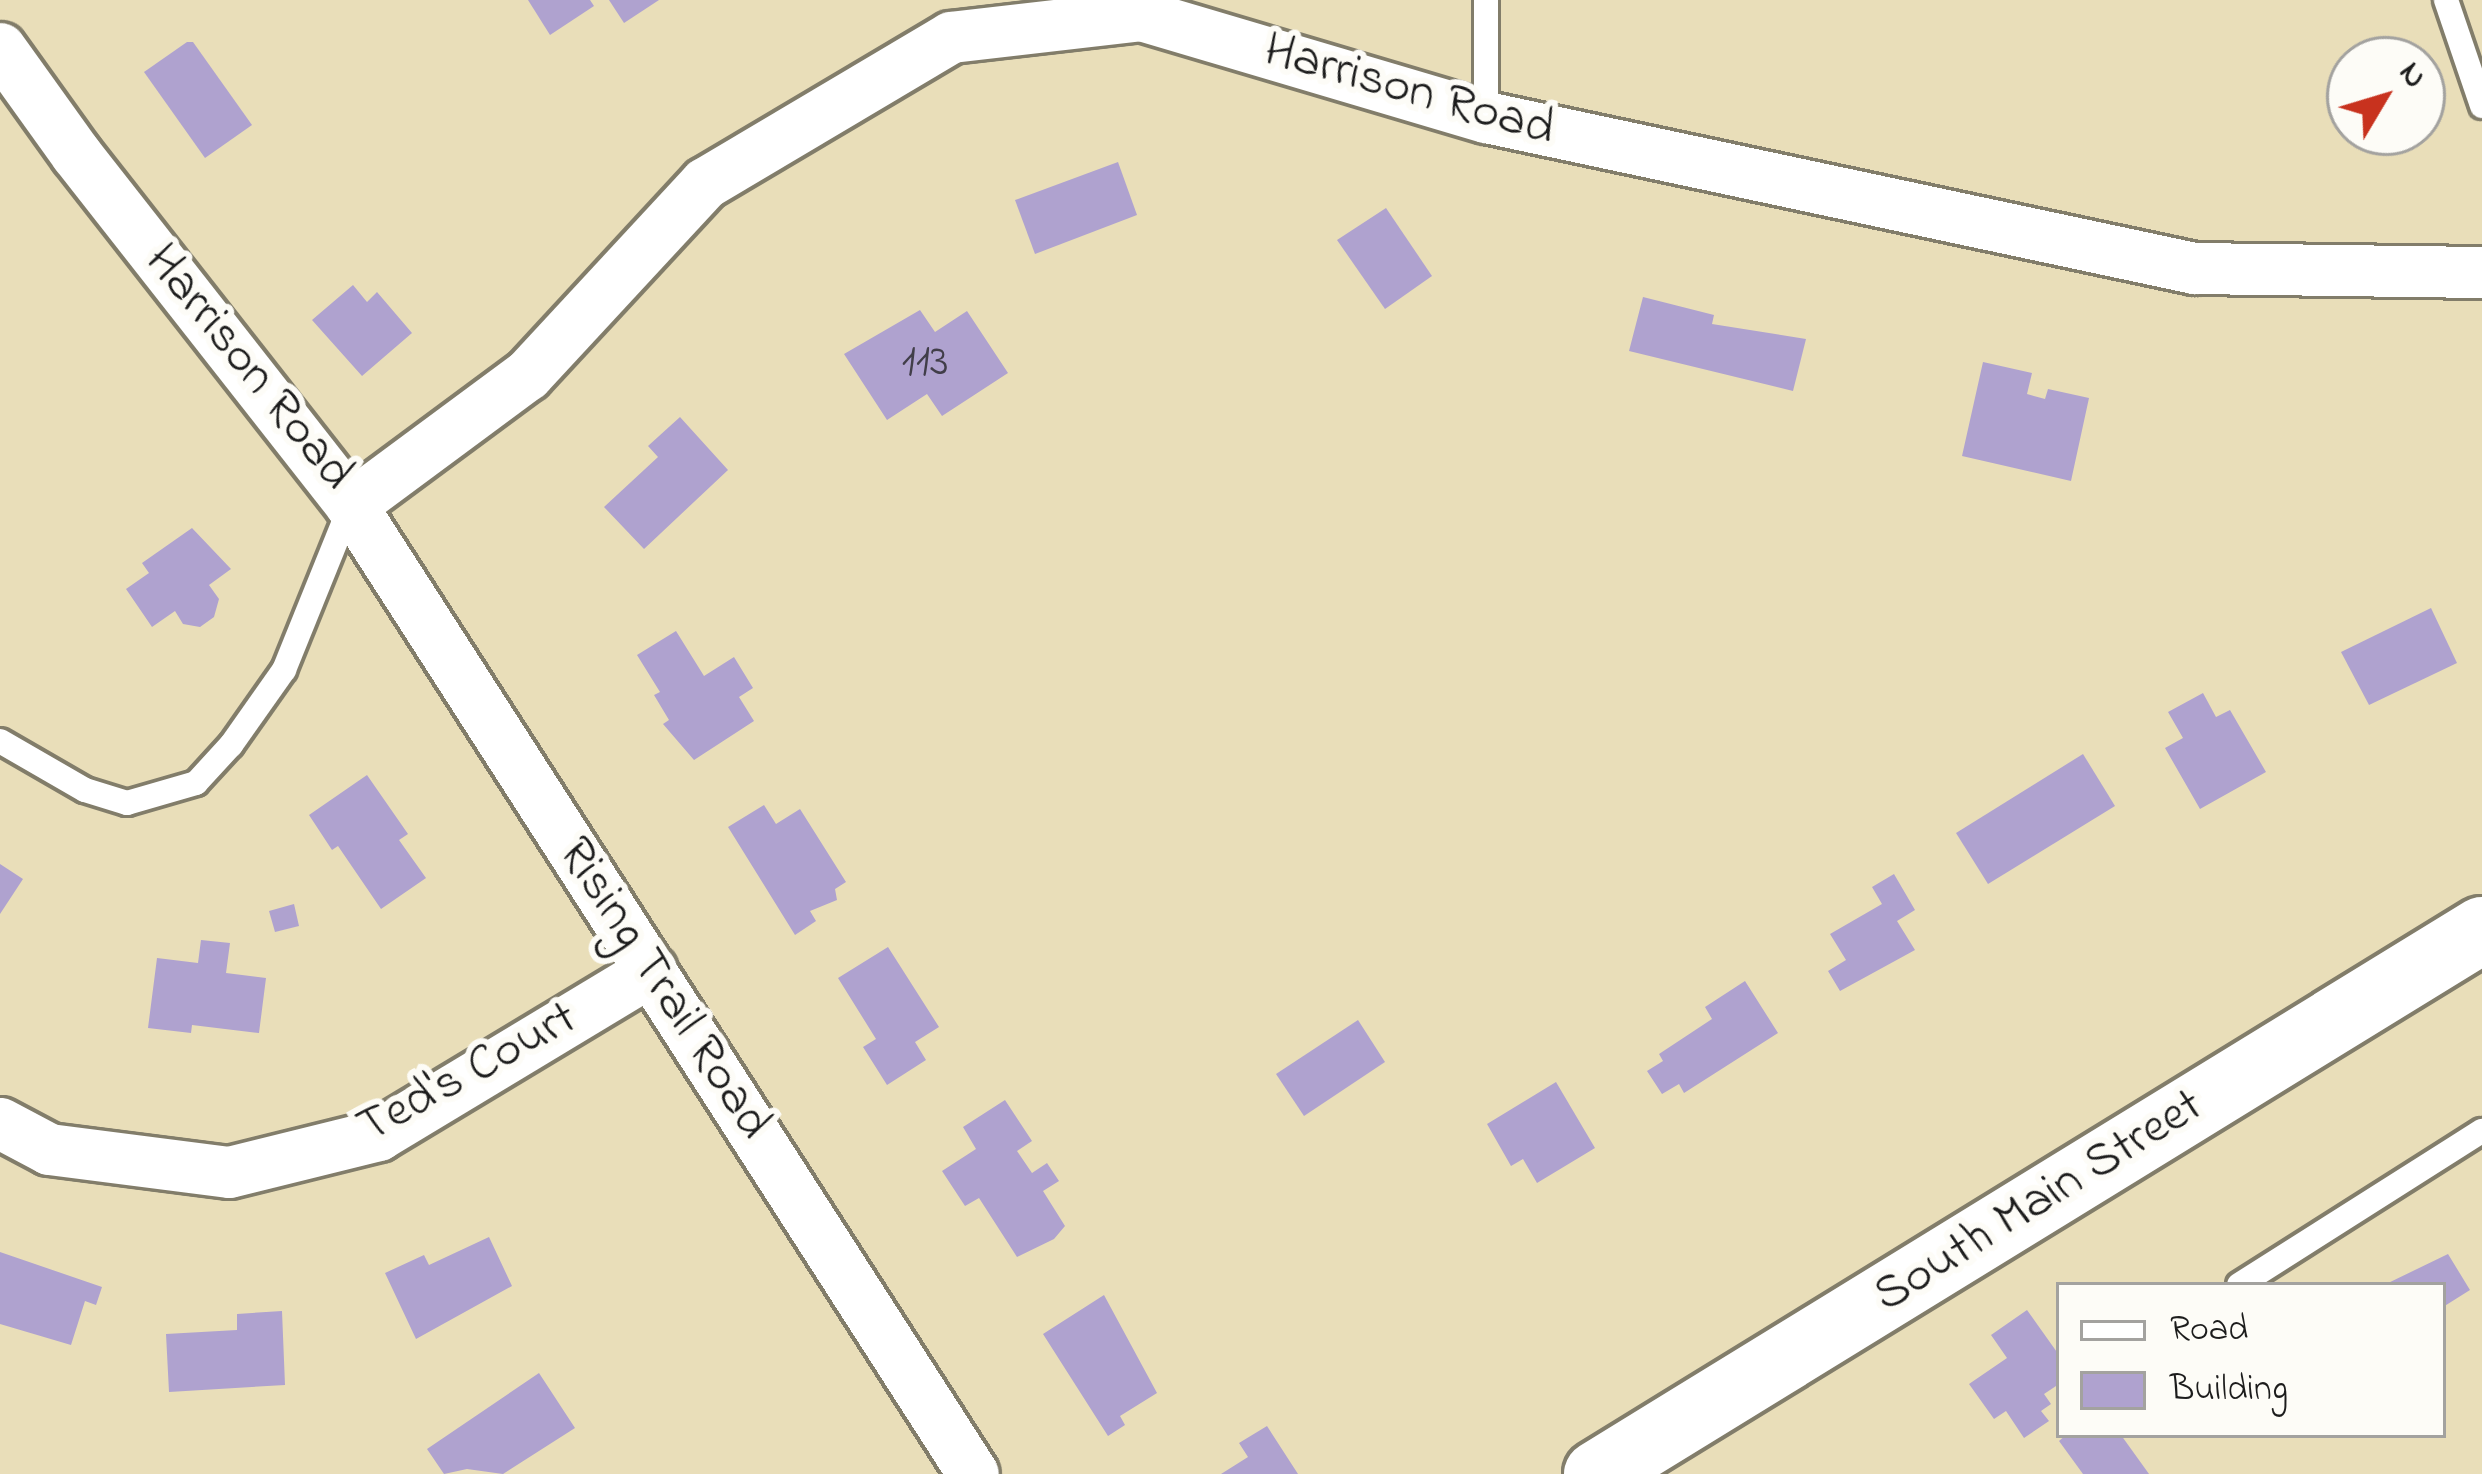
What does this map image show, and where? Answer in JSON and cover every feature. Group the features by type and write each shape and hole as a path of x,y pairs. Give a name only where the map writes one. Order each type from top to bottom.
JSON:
{"highway":[{"name":"South Main Street","path":"1597,1474 2482,930"}],"street":[{"name":"Harrison Road","path":"0,48 76,154 351,505 527,375 705,183 951,37 1003,15 1141,15 1486,117 2194,268 2482,272"},
{"name":"Rising Trail Road","path":"351,505 973,1474"},
{"name":"Ted's Court","path":"0,1124 49,1150 229,1172 378,1136 651,970"}],"lane":[{"path":"1486,0 1486,117"},
{"path":"2446,0 2482,106"},
{"path":"0,742 85,790 127,803 196,783 231,745 284,670 351,505"},
{"path":"2244,1282 2482,1131"}],"building":[{"path":"528,0 590,0 594,6 550,35"},
{"path":"609,0 659,0 624,23"},
{"path":"193,42 252,125 205,158 144,72"},
{"path":"1118,162 1137,215 1035,254 1015,200"},
{"path":"1386,208 1432,276 1385,309 1337,240"},
{"path":"353,285 367,302 377,292 412,333 362,376 312,320"},
{"path":"1643,297 1714,315 1712,324 1806,339 1793,391 1629,351"},
{"path":"920,310 935,332 967,311 1008,373 942,416 927,394 887,420 844,354"},
{"path":"1983,362 2032,373 2027,394 2045,399 2048,389 2089,398 2071,481 1962,456"},
{"path":"680,417 728,470 644,549 604,507 658,457 648,446"},
{"path":"192,528 231,569 209,585 219,599 214,617 200,627 183,624 175,611 152,627 126,589 149,573 142,563"},
{"path":"2431,608 2457,663 2369,705 2341,652"},
{"path":"676,631 704,676 734,657 753,688 739,697 754,721 694,760 663,724 669,720 654,695 660,692 637,655"},
{"path":"2203,693 2216,717 2230,710 2266,772 2200,809 2165,748 2183,738 2168,712"},
{"path":"2083,754 2115,806 1988,884 1956,833"},
{"path":"367,775 408,834 399,840 426,878 381,909 338,846 332,850 309,815"},
{"path":"764,805 776,824 800,809 846,882 835,889 837,900 810,911 816,921 795,935 728,827"},
{"path":"0,864 23,879 0,914"},
{"path":"1894,874 1915,910 1897,921 1915,950 1840,991 1828,971 1846,960 1830,934 1882,904 1872,887"},
{"path":"294,904 299,926 275,932 269,911"},
{"path":"201,940 230,943 226,973 266,978 259,1033 192,1025 191,1033 148,1028 157,958 198,963"},
{"path":"888,947 939,1027 915,1042 926,1060 887,1085 863,1047 876,1039 838,978"},
{"path":"1745,981 1778,1033 1684,1093 1679,1084 1662,1094 1647,1071 1663,1061 1659,1054 1712,1019 1705,1007"},
{"path":"1358,1020 1385,1062 1304,1116 1276,1074"},
{"path":"1556,1082 1595,1148 1537,1183 1523,1159 1511,1166 1487,1124"},
{"path":"1005,1100 1032,1141 1017,1151 1032,1173 1047,1163 1059,1181 1043,1191 1065,1226 1054,1239 1017,1257 979,1198 965,1206 942,1171 976,1149 963,1127"},
{"path":"489,1237 512,1286 416,1339 385,1273 424,1255 429,1265"},
{"path":"0,1252 102,1287 96,1305 85,1301 71,1345 0,1324"},
{"path":"2448,1254 2470,1290 2446,1305 2446,1282 2390,1282"},
{"path":"1104,1295 1157,1393 1120,1416 1125,1425 1108,1436 1043,1334"},
{"path":"2027,1310 2056,1351 2056,1386 2044,1394 2051,1404 2041,1411 2049,1421 2024,1438 2006,1411 1994,1419 1969,1384 2007,1358 1991,1335"},
{"path":"282,1311 285,1385 169,1392 166,1334 237,1330 237,1314"},
{"path":"539,1373 575,1428 503,1474 467,1469 444,1474 427,1449"},
{"path":"1267,1426 1298,1474 1221,1474 1248,1457 1239,1443"},
{"path":"2123,1438 2149,1474 2083,1474 2059,1441"}]}
